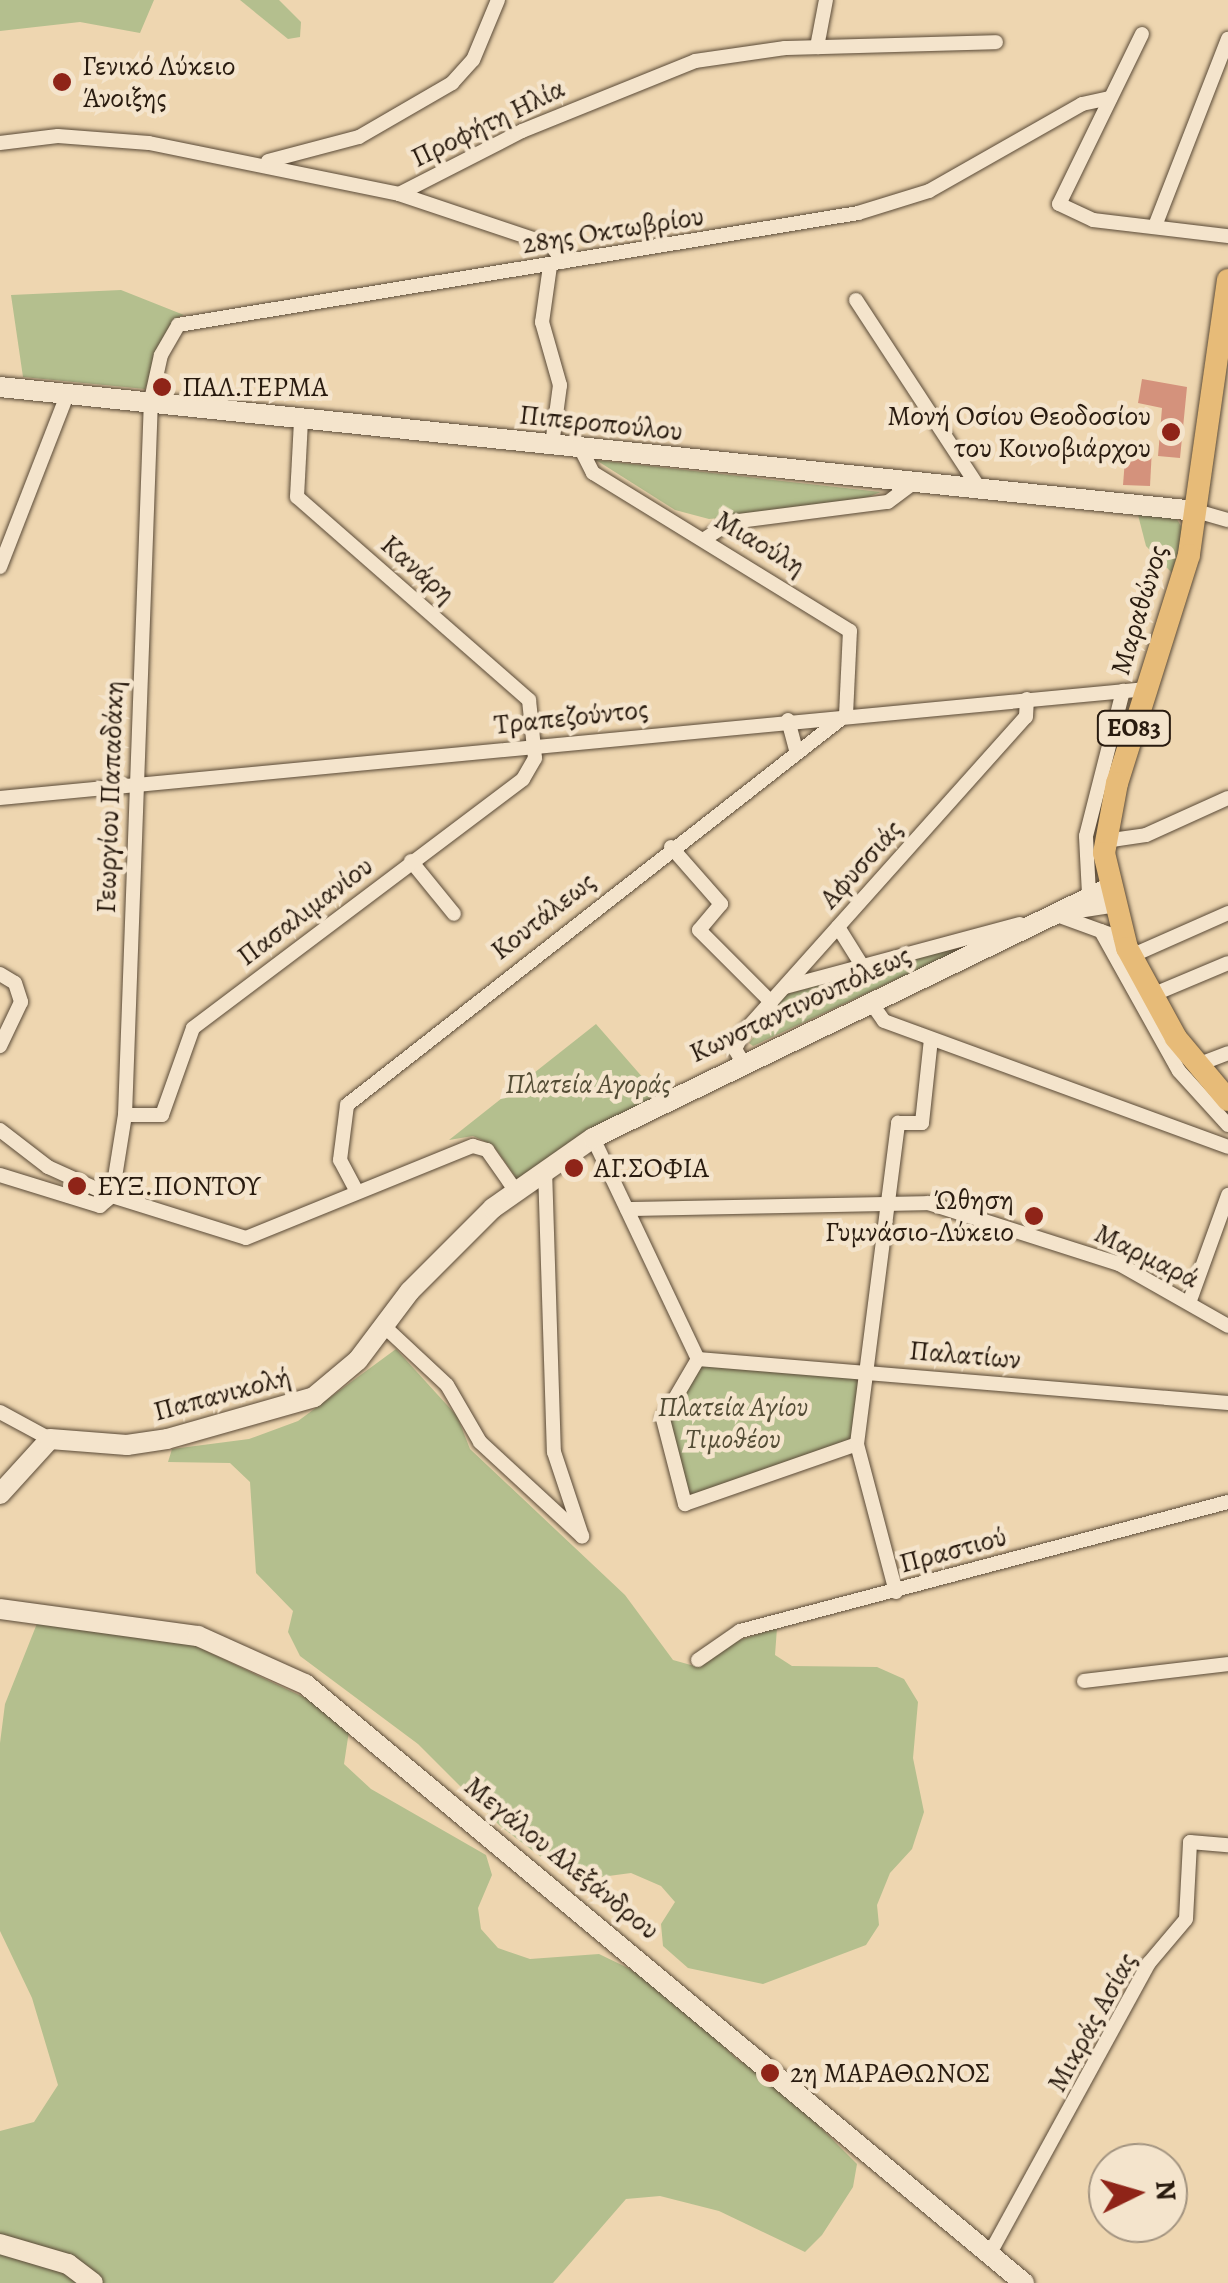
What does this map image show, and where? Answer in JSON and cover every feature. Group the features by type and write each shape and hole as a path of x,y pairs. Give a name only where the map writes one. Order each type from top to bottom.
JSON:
{"main road":[{"name":"Μαραθώνος","path":"1228,280 1196,511 1135,690 1105,841 1102,895 1152,995 1196,1065 1228,1100"}],"street":[{"path":"268,161 358,137 452,83 472,60 498,0"},
{"path":"818,47 826,0"},
{"path":"1142,34 1062,188 1059,204 1073,214 1228,236"},
{"path":"1156,226 1228,39"},
{"name":"Προφήτη Ηλία","path":"0,144 98,138 268,161 399,194 664,71 718,56 818,47 996,42"},
{"name":"28ης Οκτωβρίου","path":"151,400 161,355 178,325 858,213 929,191 1082,104 1110,98"},
{"path":"399,194 551,245 557,264 542,322 560,386 552,445"},
{"path":"856,300 982,492"},
{"name":"Πιπεροπούλου","path":"0,386 910,486 1196,511"},
{"path":"0,567 68,393"},
{"name":"Γεωργίου Παπαδάκη","path":"112,1196 125,1115 151,400"},
{"name":"Κανάρη","path":"301,420 297,497 529,700 536,746"},
{"name":"Μιαούλη","path":"580,448 593,472 706,538 850,631 846,715"},
{"path":"706,538 730,522 888,502 910,486"},
{"path":"1196,511 1228,520"},
{"path":"1102,895 1089,822 1135,690"},
{"name":"Τραπεζούντος","path":"0,798 788,720 1135,690"},
{"name":"Αφυσσιάς","path":"742,1060 734,1050 771,1002 1026,717 1026,699"},
{"name":"Κουτάλεως","path":"356,1190 340,1160 348,1105 670,847 846,715"},
{"path":"788,720 796,750"},
{"name":"Πασαλιμανίου","path":"125,1115 162,1115 193,1028 523,779 536,746"},
{"path":"1105,841 1146,835 1228,798"},
{"path":"670,847 720,904 700,930 771,1002"},
{"path":"412,862 454,914"},
{"name":"Κωνσταντινουπόλεως","path":"515,1190 593,1138 742,1060 1053,914 1102,895"},
{"path":"784,988 1053,914 1101,931 1129,952 1228,913"},
{"path":"838,927 863,967"},
{"path":"1101,931 1165,1049 1228,1125"},
{"path":"1152,995 1228,963"},
{"path":"0,974 14,983 21,1002 0,1046"},
{"path":"870,1001 884,1021 1228,1147"},
{"path":"896,1592 857,1444 898,1123 922,1123 931,1039"},
{"path":"1196,1065 1228,1053"},
{"path":"0,1130 48,1167 112,1196 246,1238 356,1190 482,1146 515,1190"},
{"path":"593,1138 698,1358 663,1420 685,1504 857,1444"},
{"path":"386,1328 447,1385 480,1442 582,1536 554,1452 545,1169"},
{"path":"0,1174 100,1206 112,1196"},
{"name":"Παπανικολή","path":"50,1439 127,1446 284,1411 334,1383 386,1328 410,1290 515,1190"},
{"path":"1190,1304 1228,1196"},
{"name":"Μαρμαρά","path":"627,1209 887,1201 949,1208 1120,1264 1228,1326"},
{"name":"Παλατίων","path":"698,1358 1228,1403"},
{"path":"0,1412 50,1439 0,1494"},
{"name":"Πραστιού","path":"698,1660 733,1634 1228,1502"},
{"name":"Μεγάλου Αλεξάνδρου","path":"0,1608 198,1636 305,1684 1024,2283"},
{"path":"1084,1681 1228,1664"},
{"name":"Μικράς Ασίας","path":"989,2255 1149,1964 1186,1920 1190,1842 1228,1846"},
{"path":"0,2244 68,2264 93,2283"}],"green space":[{"path":"0,0 154,0 140,33 80,22 0,31"},
{"path":"240,0 279,0 301,22 300,37 288,39"},
{"path":"121,290 184,315 174,319 145,389 23,377 11,295"},
{"path":"596,460 881,492 844,506 709,519 675,510"},
{"path":"1137,511 1175,516 1184,531 1172,573 1146,546"},
{"path":"979,941 753,1046 749,1043 787,994"},
{"name":"Πλατεία Αγοράς","path":"596,1024 658,1095 517,1179 493,1145 473,1136 449,1140"},
{"path":"396,1349 457,1416 470,1449 625,1595 673,1660 698,1667 721,1646 777,1628 775,1655 792,1666 877,1667 904,1679 918,1702 913,1758 924,1812 912,1849 890,1873 877,1905 879,1925 866,1945 763,1984 688,1968 663,1946 661,1924 675,1902 661,1886 631,1873 586,1879 561,1872 500,1826 418,1744 300,1656 288,1632 293,1611 256,1573 250,1482 230,1463 168,1462 172,1449 249,1439 298,1421"},
{"name":"Πλατεία Αγίου Τιμοθέου","path":"701,1364 860,1376 854,1440 689,1498 668,1420"},
{"path":"38,1621 185,1641 314,1702 349,1731 344,1764 371,1789 486,1855 492,1875 478,1908 481,1929 498,1948 530,1959 599,1954 628,1968 672,1996 738,2060 769,2076 857,2164 853,2187 822,2235 805,2252 719,2211 660,2196 626,2199 553,2283 0,2283 0,2131 34,2122 58,2085 32,1998 0,1931 0,1743 5,1704"}],"building":[{"name":"Μονή Οσίου Θεοδοσίου του Κοινοβιάρχου","path":"1142,379 1187,387 1180,458 1158,456 1162,408 1138,403"},
{"path":"1126,447 1152,448 1150,486 1123,485"}],"place":[{"name":"Γενικό Λύκειο Άνοιξης","path":"62,82"},
{"name":"ΠΑΛ.ΤΕΡΜΑ","path":"162,387"},
{"name":"Μονή Οσίου Θεοδοσίου του Κοινοβιάρχου","path":"1171,432"},
{"name":"ΑΓ.ΣΟΦΙΑ","path":"574,1168"},
{"name":"ΕΥΞ.ΠΟΝΤΟΥ","path":"77,1186"},
{"name":"Ώθηση Γυμνάσιο-Λύκειο","path":"1034,1216"},
{"name":"2η ΜΑΡΑΘΩΝΟΣ","path":"770,2073"}]}
